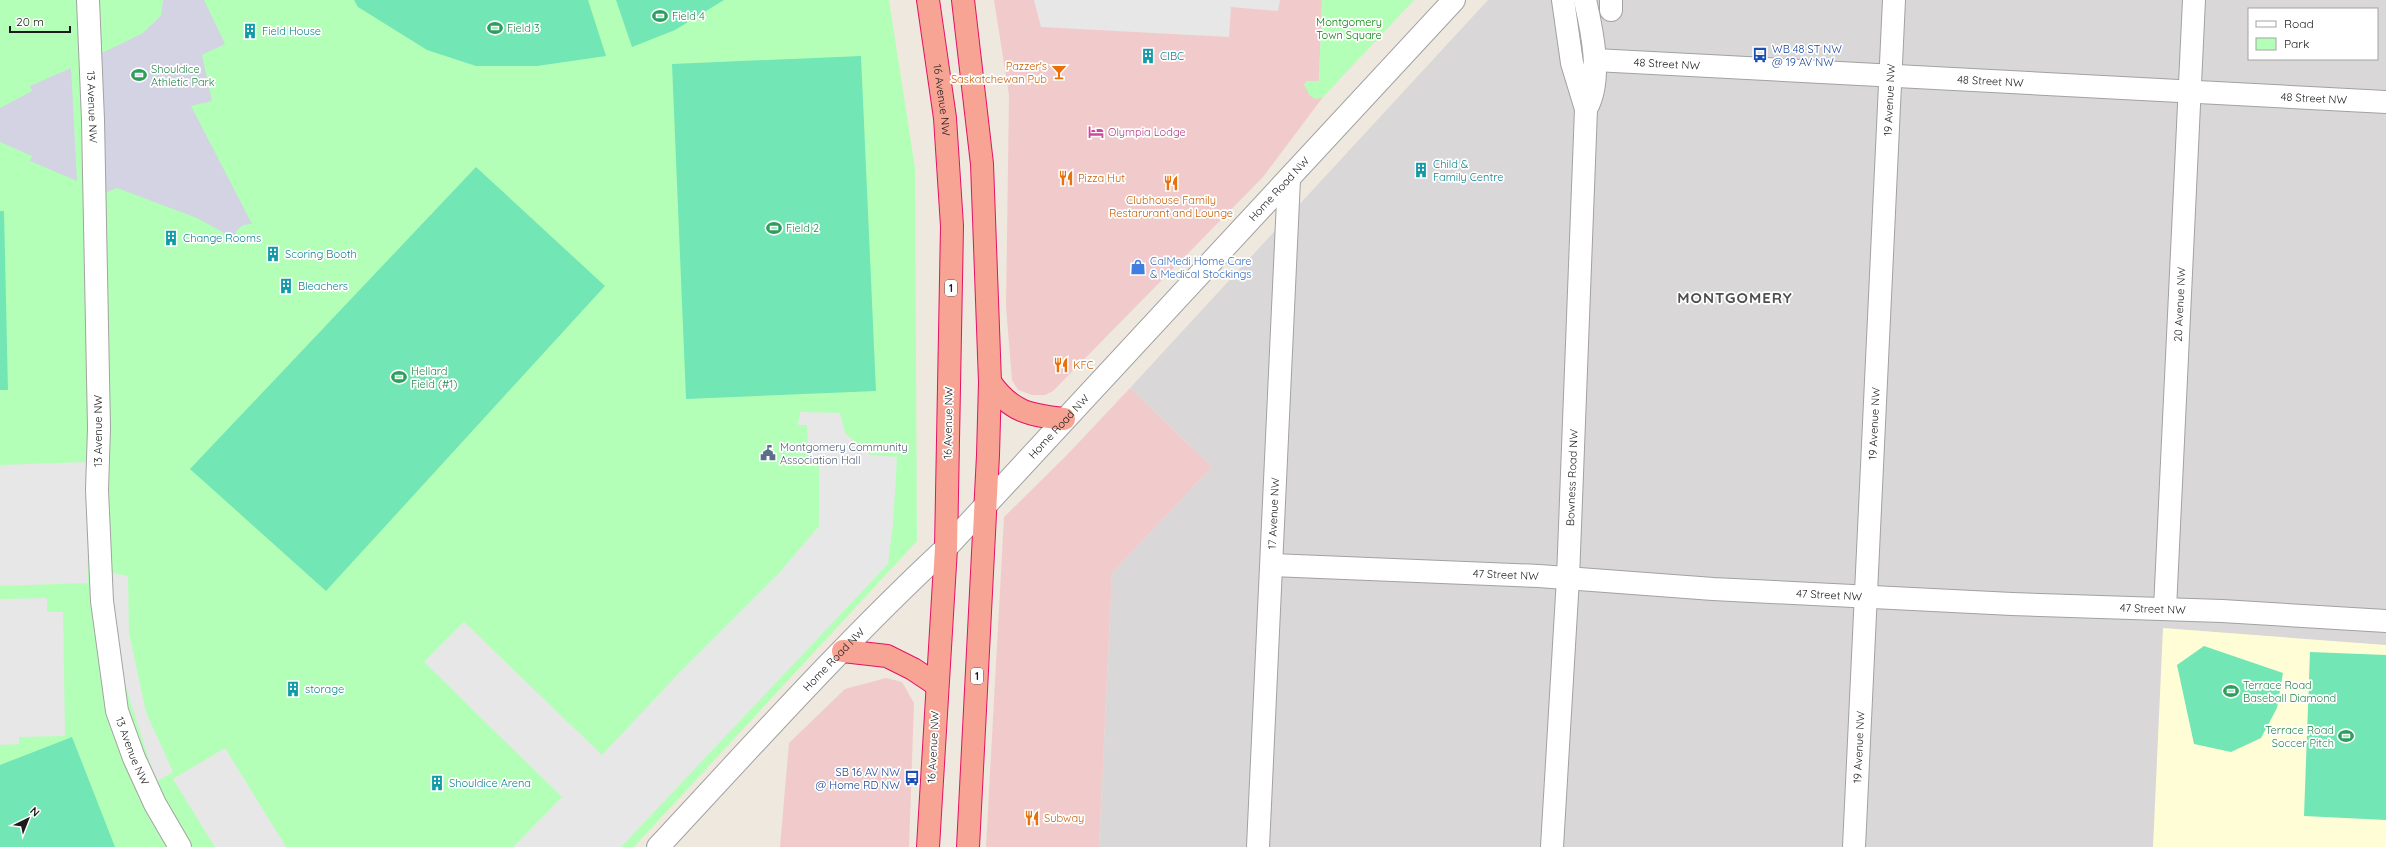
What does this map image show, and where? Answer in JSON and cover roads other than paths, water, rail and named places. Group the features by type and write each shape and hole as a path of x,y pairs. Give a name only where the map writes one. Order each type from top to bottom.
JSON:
{"highway":[{"name":"16 Avenue NW","path":"928,0 945,118 952,226 946,548 928,847"},
{"name":"1","path":"963,0 982,164 990,382 986,504 968,847"},
{"path":"990,382 1008,403 1019,410 1064,419"},
{"path":"843,651 887,656 913,669 937,685"}],"street":[{"name":"13 Avenue NW","path":"88,0 93,120 99,428 97,490 102,601 117,711 134,758 155,804 180,847"},
{"name":"Home Road NW","path":"658,847 843,651 907,585 946,548 1454,0"},
{"name":"Bowness Road NW","path":"1552,847 1568,578 1586,109 1572,63 1563,0"},
{"name":"Bowness Road NW","path":"1585,0 1595,60 1593,98 1586,109"},
{"name":"19 Avenue NW","path":"1854,847 1894,0"},
{"name":"20 Avenue NW","path":"2165,609 2194,0"},
{"name":"48 Street NW","path":"1595,60 2189,93 2386,102"},
{"name":"17 Avenue NW","path":"1258,847 1272,565 1275,442 1289,179"},
{"name":"47 Street NW","path":"1272,565 1568,578 1713,589 2165,609 2386,622"}],"place":[{"name":"Field 4","path":"660,16"},
{"name":"Field 3","path":"495,28"},
{"name":"Field House","path":"250,31"},
{"name":"WB 48 ST NW @ 19 AV NW","path":"1760,55"},
{"name":"CIBC","path":"1148,56"},
{"name":"Pazzer's Saskatchewan Pub","path":"1059,72"},
{"name":"Shouldice Athletic Park","path":"139,75"},
{"name":"Olympia Lodge","path":"1096,132"},
{"name":"Child & Family Centre","path":"1421,170"},
{"name":"Pizza Hut","path":"1066,178"},
{"name":"Clubhouse Family Restarurant and Lounge","path":"1171,183"},
{"name":"Field 2","path":"774,228"},
{"name":"Change Rooms","path":"171,238"},
{"name":"Scoring Booth","path":"273,254"},
{"name":"CalMedi Home Care & Medical Stockings","path":"1138,267"},
{"name":"Bleachers","path":"286,286"},
{"name":"KFC","path":"1061,365"},
{"name":"Hellard Field (#1)","path":"399,377"},
{"name":"Montgomery Community Association Hall","path":"768,453"},
{"name":"storage","path":"293,689"},
{"name":"Terrace Road Baseball Diamond","path":"2231,691"},
{"name":"Terrace Road Soccer Pitch","path":"2346,736"},
{"name":"SB 16 AV NW @ Home RD NW","path":"912,778"},
{"name":"Shouldice Arena","path":"437,783"},
{"name":"Subway","path":"1032,818"}],"district":[{"name":"MONTGOMERY","path":"1735,298"}],"park label":[{"name":"Montgomery Town Square","path":"1349,28"}]}
